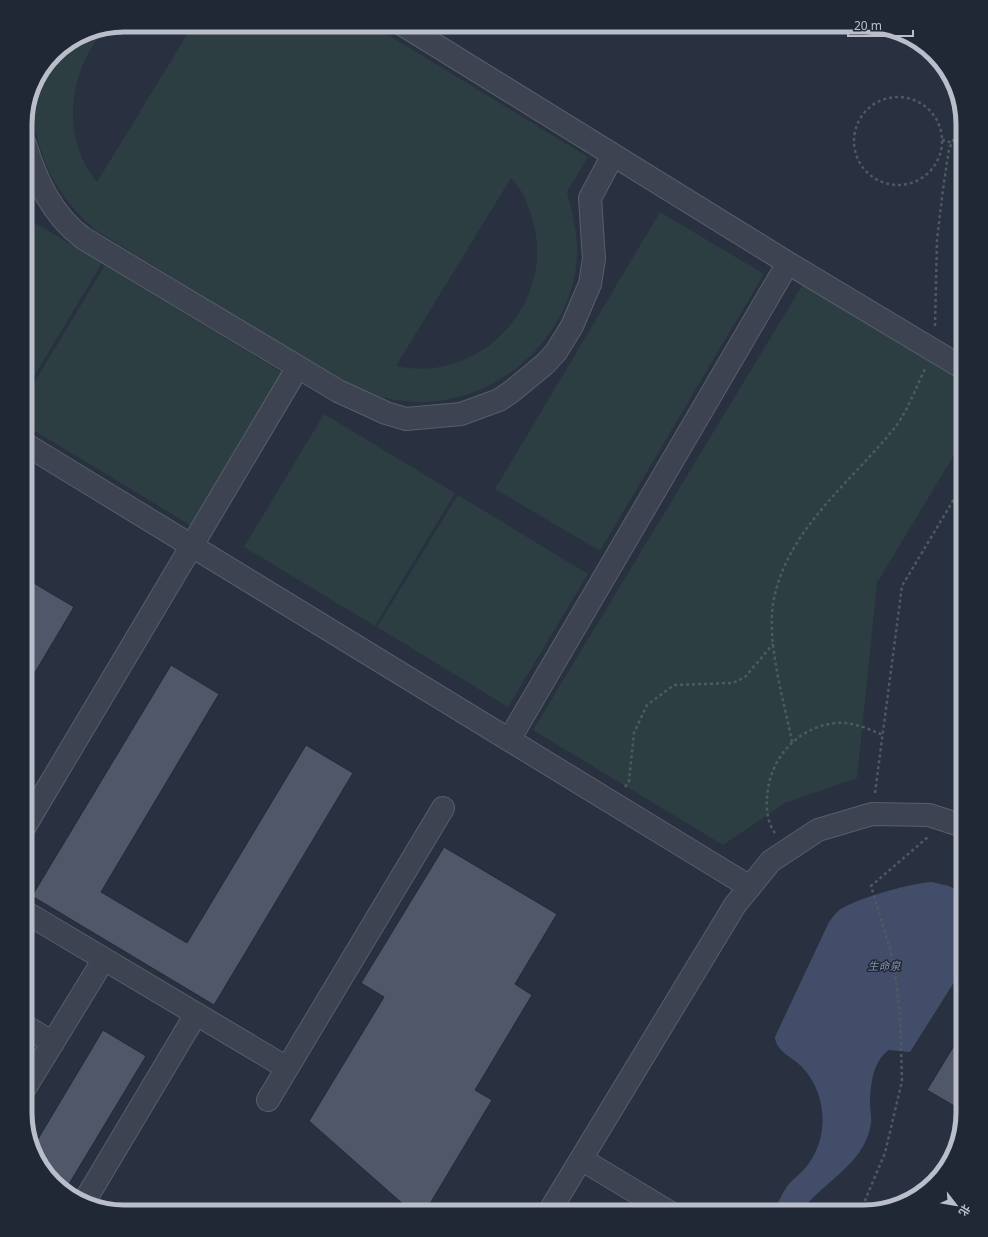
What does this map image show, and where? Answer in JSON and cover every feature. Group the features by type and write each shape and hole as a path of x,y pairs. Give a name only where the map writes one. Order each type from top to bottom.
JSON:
{"lane":[{"path":"414,32 788,263 956,364"},
{"path":"32,162 43,190 57,213 74,232 338,391 386,413 406,419 461,414 498,400 511,392 545,364 556,352 583,303 590,284 594,260 590,198 614,155"},
{"path":"508,740 788,263"},
{"path":"32,814 298,367"},
{"path":"32,448 750,887"},
{"path":"268,1100 443,808"},
{"path":"553,1205 735,905 771,861 818,830 872,814 929,815 955,824"},
{"path":"32,916 287,1068"},
{"path":"32,1077 104,959"},
{"path":"87,1196 196,1014"},
{"path":"32,1030 53,1043"},
{"path":"581,1159 657,1205"}],"path":[{"path":"903,96 926,106 935,116 940,127 942,140 938,158 928,174 917,181 905,185 893,185 881,182 870,176 861,167 856,156 853,143 854,130 859,118 867,108 878,101 890,97 903,96"},
{"path":"792,742 773,644 773,605 782,568 801,534 898,424 934,351 937,240 949,149 956,135"},
{"path":"942,140 952,143"},
{"path":"872,814 902,586 956,496"},
{"path":"615,804 628,781 634,733 647,705 674,685 733,683 745,677 773,644"},
{"path":"786,851 773,831 766,807 768,783 776,760 792,742 812,729 836,723 860,725 882,735"},
{"path":"863,1205 885,1152 902,1081 900,1015 896,981 890,949 871,886 955,824"}],"shaded area":[{"path":"189,32 383,32 588,157 567,192 577,243 575,274 566,303 552,329 533,353 510,373 484,388 455,398 425,402 407,402 390,399 357,389 95,230 71,205 53,179 41,151 36,135 33,117 35,100 44,78 63,55 78,44 101,35 94,44 84,63 77,83 74,104 74,124 77,145 85,164 97,182","holes":["511,178 519,187 525,198 533,221 537,252 533,281 522,308 505,331 482,350 456,363 427,369 396,366"]},
{"path":"660,212 764,274 600,551 495,489"},
{"path":"32,221 102,263 32,379"},
{"path":"105,265 283,373 190,525 32,429 32,386"},
{"path":"803,284 956,377 956,452 877,583 857,778 785,803 723,845 533,730"},
{"path":"324,414 455,493 375,626 244,547"},
{"path":"458,495 588,574 508,707 377,627"}],"water":[{"name":"生命泉","path":"932,882 949,886 956,890 956,979 910,1052 889,1050 879,1061 873,1076 870,1100 871,1126 866,1141 859,1153 807,1205 777,1205 786,1188 805,1169 814,1154 822,1129 822,1115 821,1102 817,1089 802,1067 778,1047 775,1037 829,922 834,915 839,910 860,900 899,888"}],"building":[{"path":"32,582 74,607 32,677"},
{"path":"171,665 219,694 101,892 187,943 306,745 353,773 214,1005 32,896"},
{"path":"444,847 557,914 515,984 532,995 475,1090 492,1100 429,1205 404,1205 309,1121 384,997 361,983"},
{"path":"103,1030 146,1056 68,1186 55,1174 48,1164 37,1141"},
{"path":"956,1042 956,1107 927,1090"}]}
